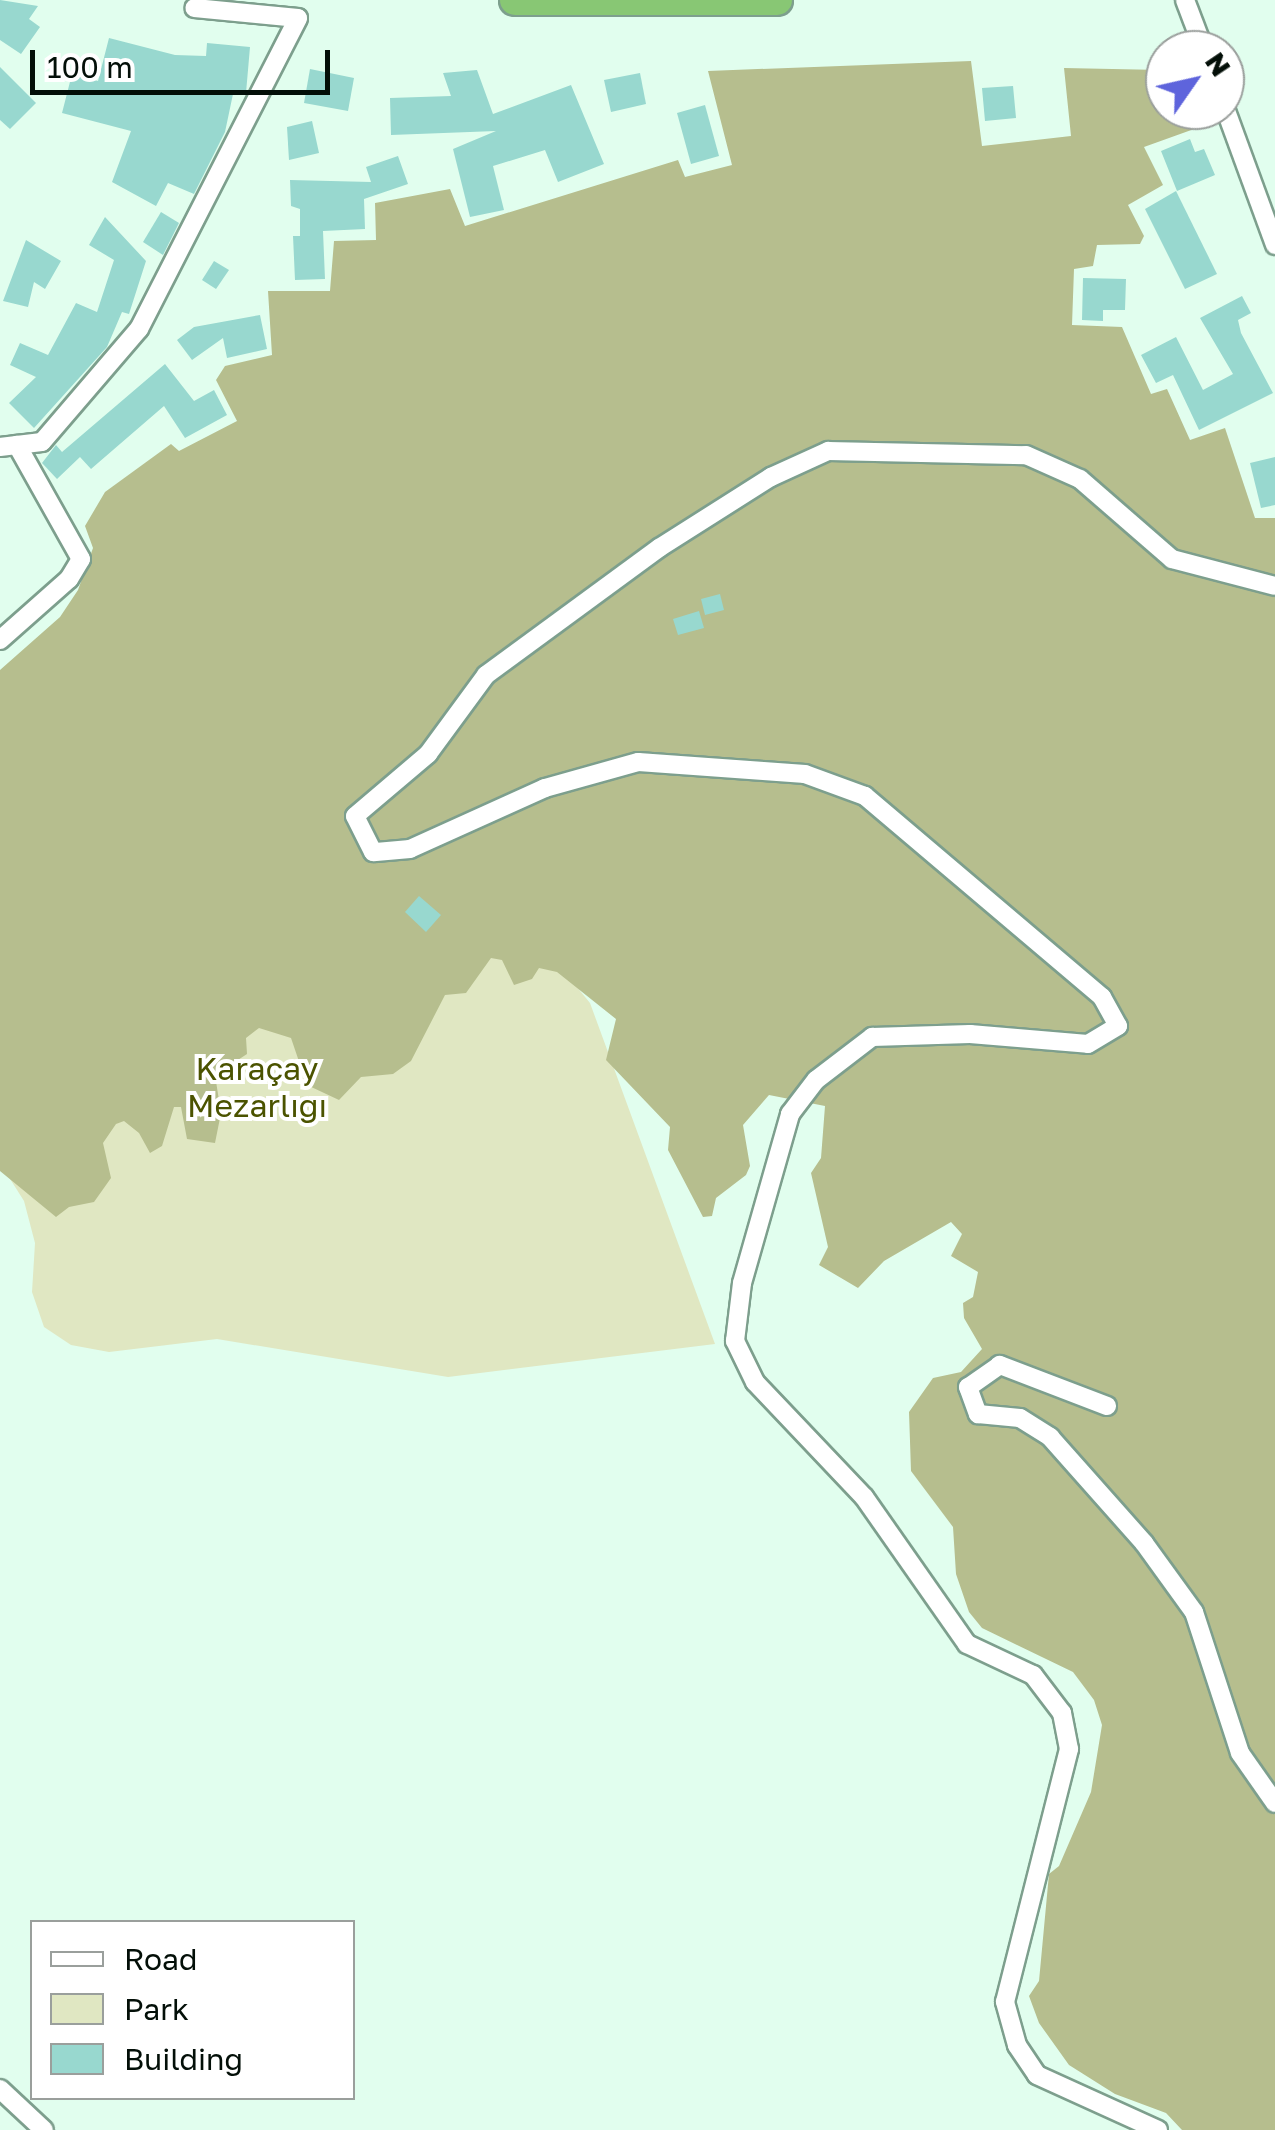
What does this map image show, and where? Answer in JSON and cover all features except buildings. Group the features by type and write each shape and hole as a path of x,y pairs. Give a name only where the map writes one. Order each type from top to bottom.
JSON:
{"highway":[{"path":"515,0 776,0"}],"street":[{"path":"1186,0 1197,30"},
{"path":"0,640 69,579 81,559 9,446 42,442 139,330 298,18 194,8"},
{"path":"1233,130 1275,245"},
{"path":"1158,2130 1037,2075 1017,2045 1005,2002 1070,1749 1062,1713 1033,1674 967,1644 864,1496 754,1382 735,1340 742,1282 790,1114 816,1080 872,1037 970,1034 1088,1044 1118,1026 1102,997 865,796 805,774 638,762 545,788 410,849 373,852 355,816 428,754 486,675 659,548 770,478 828,451 1026,455 1080,478 1172,560 1275,586"},
{"path":"1107,1406 1000,1365 968,1386 978,1414 1020,1418 1050,1437 1154,1557 1194,1612 1240,1753 1275,1803"},
{"path":"0,2088 44,2130"}],"green space":[{"path":"971,61 982,146 1071,136 1064,68 1145,70 1145,130 1191,130 1144,147 1163,185 1128,205 1144,236 1140,244 1097,245 1093,266 1074,269 1072,325 1122,327 1151,394 1167,389 1190,440 1225,428 1255,518 1275,518 1275,2130 1182,2130 1166,2113 1115,2094 1069,2065 1039,2023 1029,1996 1039,1981 1049,1874 1059,1866 1091,1792 1102,1725 1094,1700 1073,1672 982,1628 969,1612 956,1574 953,1527 911,1471 909,1412 933,1378 961,1372 982,1349 964,1318 963,1303 973,1297 978,1272 951,1256 962,1234 951,1222 884,1261 858,1288 819,1265 828,1247 811,1173 821,1158 825,1106 769,1095 743,1125 750,1166 746,1175 716,1198 712,1216 703,1217 668,1150 670,1127 606,1060 616,1019 557,972 539,968 532,979 514,985 502,960 491,958 466,993 445,995 411,1061 393,1074 361,1077 339,1100 307,1085 291,1038 259,1028 246,1038 247,1054 215,1075 221,1113 215,1143 187,1139 181,1107 174,1107 162,1146 150,1153 139,1133 124,1121 116,1124 103,1143 111,1178 94,1202 69,1207 56,1217 0,1171 0,670 60,617 78,590 93,548 85,526 105,492 171,444 179,451 237,421 216,380 225,366 272,355 268,291 330,291 334,241 376,240 375,203 450,189 465,226 678,160 685,177 732,165 708,71"},
{"name":"Karaçay Mezarlığı","path":"0,817 517,914 590,1003 715,1344 448,1377 217,1339 109,1352 71,1345 44,1327 32,1292 35,1243 24,1201 0,1163"}]}
